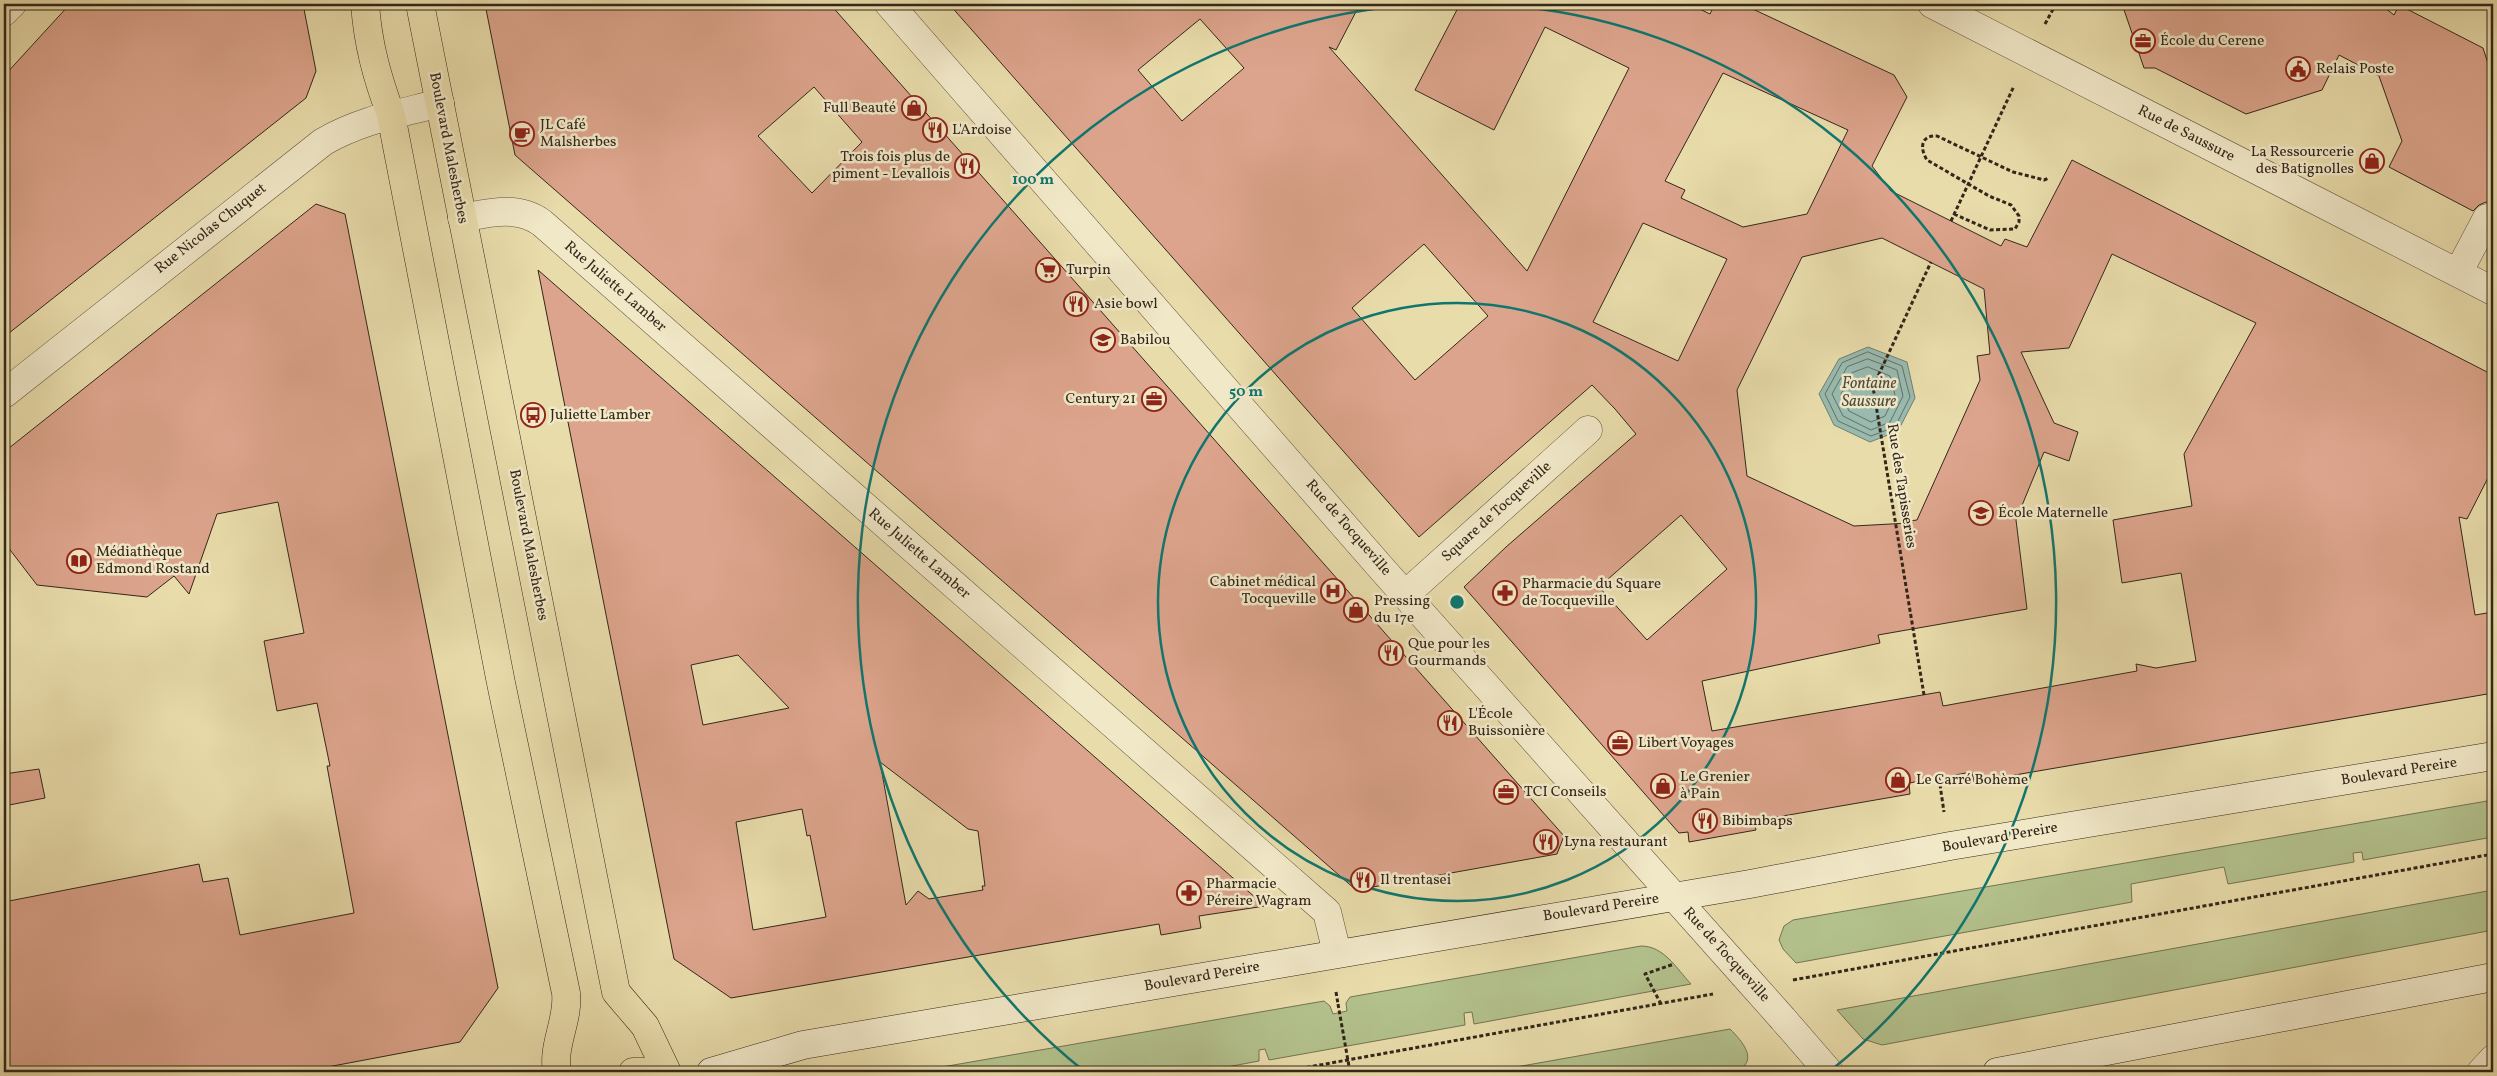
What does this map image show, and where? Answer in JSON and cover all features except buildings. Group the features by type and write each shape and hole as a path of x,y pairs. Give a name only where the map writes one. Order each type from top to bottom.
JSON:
{"main road":[{"path":"365,4 368,36 375,72 391,115 501,682 566,993 566,1012 557,1048 557,1072"},
{"name":"Boulevard Malesherbes","path":"420,4 616,992 646,1026 656,1044 667,1072"},
{"path":"633,1072 660,1072"}],"street":[{"path":"4,12 12,4"},
{"name":"Rue de Tocqueville","path":"889,4 1406,594 1829,1072"},
{"name":"Rue de Saussure","path":"1932,4 2493,291"},
{"name":"Rue Nicolas Chuquet","path":"4,394 323,142 347,128 440,103"},
{"name":"Rue Juliette Lamber","path":"462,218 504,212 525,214 542,223 1327,912 1337,953"},
{"path":"2458,273 2487,218"},
{"name":"Square de Tocqueville","path":"1406,594 1588,430"},
{"name":"Boulevard Pereire","path":"711,1072 803,1045 1674,896 1950,846 2493,756"},
{"path":"1997,1072 2493,978"},
{"path":"2481,1072 2493,1059"}],"path":[{"path":"1951,221 2018,78"},
{"path":"1954,214 1990,230 2015,229 2019,222 2019,216 2011,205 1968,184 1927,160 1922,152 1924,139 1929,136 1937,136 2013,172 2044,180 2049,178"},
{"name":"Rue des Tapisseries","path":"1924,694 1873,387 1931,262"},
{"path":"1789,980 2493,854"},
{"path":"1661,1004 1645,974 1674,964"},
{"path":"1336,992 1350,1072"},
{"path":"1281,1072 1721,993"}],"green space":[{"path":"2493,800 2493,837 2363,860 2362,852 2353,853 2354,862 2228,884 2224,867 2131,884 2132,902 1796,963 1783,949 1779,940 1784,926 1793,920"},
{"path":"2493,890 2493,930 1882,1045 1863,1039 1837,1010"},
{"path":"1641,946 1649,947 1663,954 1691,984 1474,1024 1472,1012 1464,1013 1465,1025 1269,1060 1265,1049 1259,1050 1259,1061 1200,1072 913,1072 1324,1001 1330,1006 1333,1014 1347,1011 1346,1003 1350,997"},
{"path":"1730,1029 1744,1045 1748,1057 1742,1068 1734,1072 1488,1072"}],"water":[{"name":"Fontaine Saussure","path":"1868,347 1907,362 1915,398 1898,431 1870,442 1834,425 1819,394 1839,359"}],"place":[{"name":"École du Cerene","path":"2143,41"},
{"name":"Relais Poste","path":"2298,69"},
{"name":"Full Beauté","path":"914,108"},
{"name":"L'Ardoise","path":"935,130"},
{"name":"JL Café Malsherbes","path":"522,134"},
{"name":"La Ressourcerie des Batignolles","path":"2372,161"},
{"name":"Trois fois plus de piment - Levallois","path":"967,166"},
{"name":"Turpin","path":"1048,270"},
{"name":"Asie bowl","path":"1076,304"},
{"name":"Babilou","path":"1103,340"},
{"name":"Century 21","path":"1154,399"},
{"name":"Juliette Lamber","path":"533,415"},
{"name":"École Maternelle","path":"1981,513"},
{"name":"Médiathèque Edmond Rostand","path":"79,561"},
{"name":"Cabinet médical Tocqueville","path":"1333,591"},
{"name":"Pharmacie du Square de Tocqueville","path":"1505,593"},
{"name":"Pressing du 17e","path":"1356,610"},
{"name":"Que pour les Gourmands","path":"1391,653"},
{"name":"L'École Buissonière","path":"1450,723"},
{"name":"Libert Voyages","path":"1620,743"},
{"name":"Le Carré Bohème","path":"1898,780"},
{"name":"Le Grenier à Pain","path":"1663,786"},
{"name":"TCI Conseils","path":"1506,792"},
{"name":"Bibimbaps","path":"1705,821"},
{"name":"Lyna restaurant","path":"1546,842"},
{"name":"Il trentasei","path":"1363,880"},
{"name":"Pharmacie Péreire Wagram","path":"1189,893"}]}
